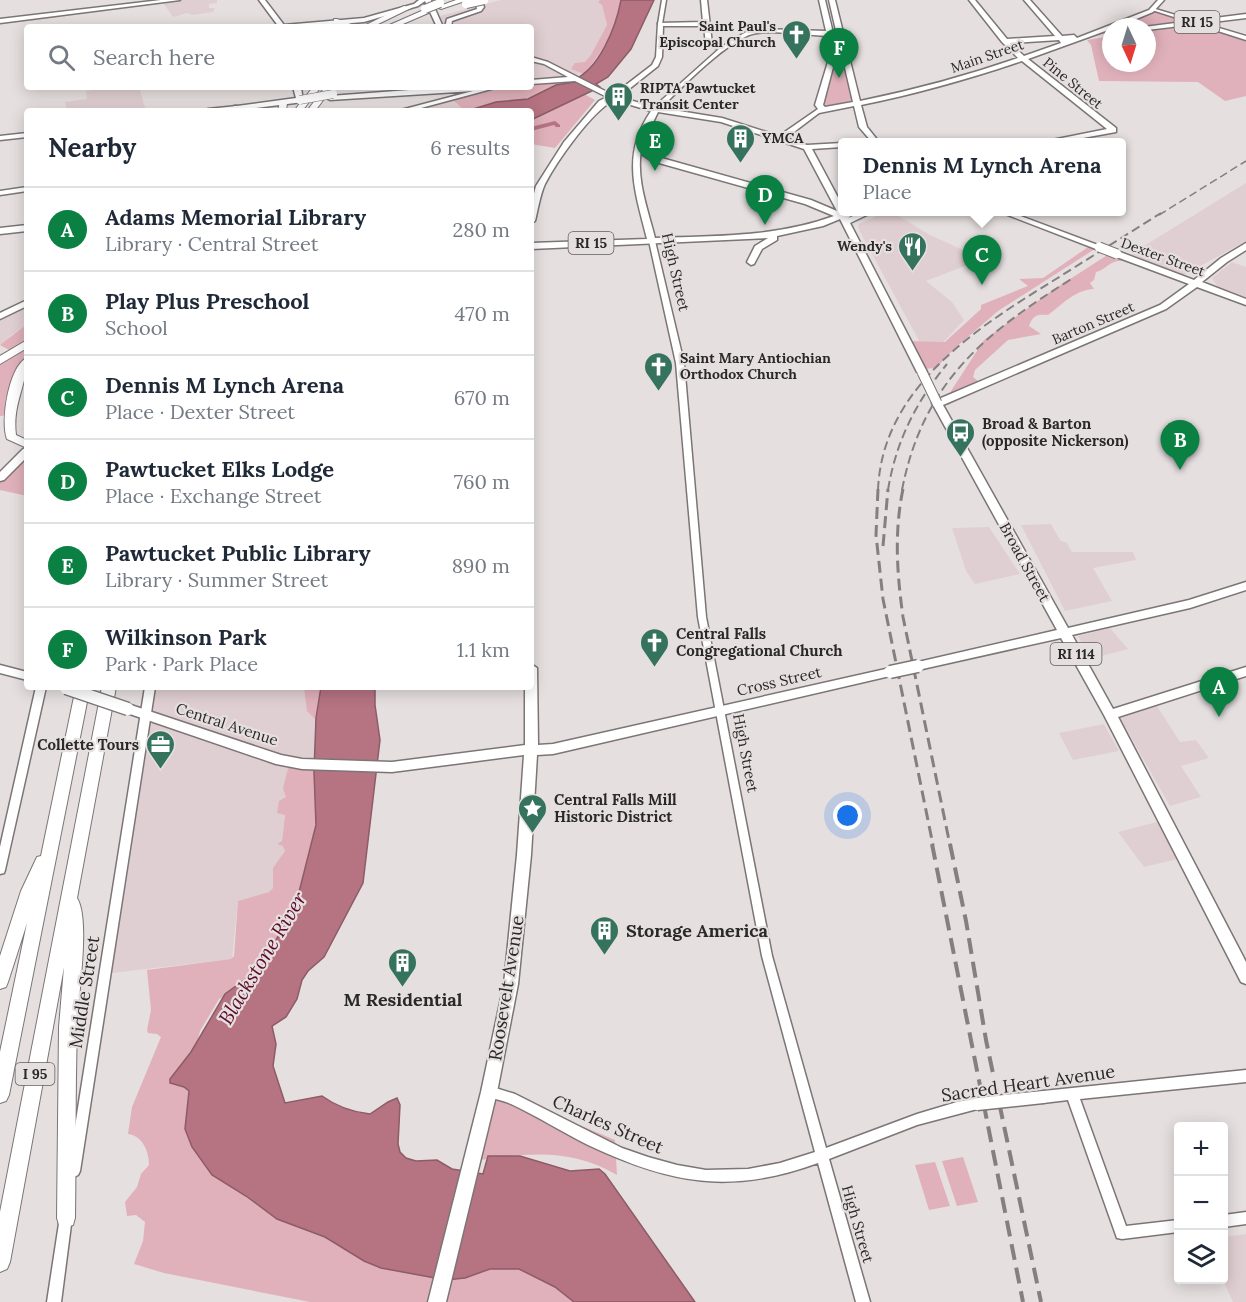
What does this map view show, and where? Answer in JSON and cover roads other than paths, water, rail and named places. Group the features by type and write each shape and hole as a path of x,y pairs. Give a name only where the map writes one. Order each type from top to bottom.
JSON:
{"highway":[{"path":"403,24 449,0"},
{"path":"433,7 484,0"},
{"path":"372,24 407,8"},
{"path":"300,108 313,90"},
{"path":"314,108 331,93"},
{"path":"0,361 24,345"},
{"path":"24,368 14,389 9,422 11,437 24,443"},
{"name":"I 95","path":"0,1095 82,690"},
{"name":"I 95","path":"0,1262 108,690"},
{"path":"102,723 117,690"},
{"path":"0,982 28,891 52,841"},
{"path":"66,1218 68,1046 75,933 70,886"}],"main road":[{"path":"0,21 177,0"},
{"path":"262,0 280,24"},
{"path":"328,24 371,18 407,8 423,0"},
{"path":"448,24 448,20 479,10 481,8 478,0"},
{"path":"704,0 711,55"},
{"path":"782,137 813,113 822,109 819,105 834,54 822,0"},
{"path":"832,0 864,130 871,138"},
{"name":"Pine Street","path":"972,0 1004,41 1023,59 1113,130 1072,138"},
{"path":"1027,0 1065,44"},
{"path":"1154,9 1161,0"},
{"path":"433,7 439,24"},
{"name":"Main Street","path":"822,109 927,90 1023,59 1154,9"},
{"name":"RI 15","path":"1156,27 1246,16"},
{"path":"807,31 821,28 828,23"},
{"path":"534,206 537,191 558,156 602,103 655,66 659,57 660,25 706,25"},
{"path":"656,110 711,55 740,37 753,32 807,31 830,34 842,41"},
{"path":"1004,41 1102,34"},
{"path":"709,45 724,48"},
{"path":"534,60 564,72 613,97 656,110 716,118 782,137 807,147 838,145"},
{"path":"534,82 561,75 564,72"},
{"path":"543,80 575,79"},
{"path":"297,90 299,100"},
{"path":"268,108 283,107 299,100 350,90"},
{"path":"373,90 382,93"},
{"path":"331,93 460,91"},
{"path":"409,108 460,91"},
{"name":"High Street","path":"652,240 637,177 636,155 656,110"},
{"path":"641,142 646,153 656,159 820,206 838,216"},
{"name":"Broad Street","path":"807,147 837,202"},
{"path":"637,166 643,159 656,159"},
{"path":"0,193 24,189"},
{"path":"820,206 837,202"},
{"path":"838,216 844,219"},
{"name":"Broad Street","path":"843,216 938,403 1110,715 1246,977"},
{"name":"RI 15","path":"744,237 793,231 844,219 847,216"},
{"name":"RI 15","path":"534,246 744,237 776,238 855,216"},
{"name":"Dexter Street","path":"1015,216 1246,302"},
{"path":"0,231 24,228"},
{"path":"751,262 760,246 776,238"},
{"name":"Barton Street","path":"938,403 1156,310 1177,298 1223,259 1246,246"},
{"path":"0,316 24,304"},
{"path":"0,478 24,454"},
{"name":"Cross Street","path":"350,766 386,767 508,751 553,749 1190,604 1246,585"},
{"path":"0,669 24,675"},
{"path":"1110,715 1246,671"},
{"name":"Central Avenue","path":"70,690 288,762 350,766"},
{"name":"Roosevelt Avenue","path":"438,1298 489,1092 511,984 523,872 531,750 531,690"}],"street":[{"path":"660,25 664,0"},
{"path":"1154,9 1246,38"},
{"path":"0,138 24,135"},
{"name":"High Street","path":"652,240 679,358 701,610 768,956 863,1302"},
{"path":"0,870 40,690"},
{"name":"Middle Street","path":"54,1302 150,690"},
{"name":"Sacred Heart Avenue","path":"822,1156 937,1112 977,1104 1246,1076"},
{"name":"Charles Street","path":"489,1092 511,1098 631,1158 683,1173 725,1177 754,1174 781,1169 822,1156"},
{"path":"1072,1094 1122,1233 1174,1227"},
{"path":"1228,1220 1246,1218"}],"waterway":[{"path":"534,128 555,123 558,126"}],"railway":[{"path":"1159,215 1246,161"},
{"path":"878,490 884,453 897,420 916,391 939,364 996,318 1161,213"},
{"path":"902,490 912,452 925,419 942,390 962,364 1012,319 1073,278"},
{"path":"888,490 896,455 909,423 926,393 947,364"},
{"path":"878,489 876,535 883,599 933,845"},
{"path":"883,546 888,489"},
{"path":"903,489 898,521 897,553 903,617 950,845"},
{"path":"932,844 1023,1302"},
{"path":"950,844 966,921 986,1040 1041,1302"}],"place":[{"name":"Saint Paul's Episcopal Church","path":"797,60"},
{"name":"Wilkinson Park","path":"839,78"},
{"name":"RIPTA Pawtucket Transit Center","path":"619,122"},
{"name":"YMCA","path":"741,164"},
{"name":"Pawtucket Public Library","path":"655,171"},
{"name":"Pawtucket Elks Lodge","path":"765,225"},
{"name":"Wendy's","path":"913,272"},
{"name":"Dennis M Lynch Arena","path":"982,285"},
{"name":"Saint Mary Antiochian Orthodox Church","path":"659,392"},
{"name":"Broad & Barton (opposite Nickerson)","path":"961,458"},
{"name":"Play Plus Preschool","path":"1180,470"},
{"name":"Central Falls Congregational Church","path":"655,668"},
{"name":"Adams Memorial Library","path":"1219,717"},
{"name":"Collette Tours","path":"160,770"},
{"name":"Central Falls Mill Historic District","path":"533,834"},
{"name":"Storage America","path":"605,956"},
{"name":"M Residential","path":"403,988"}],"water label":[{"name":"Blackstone River","path":"262,958"}]}
